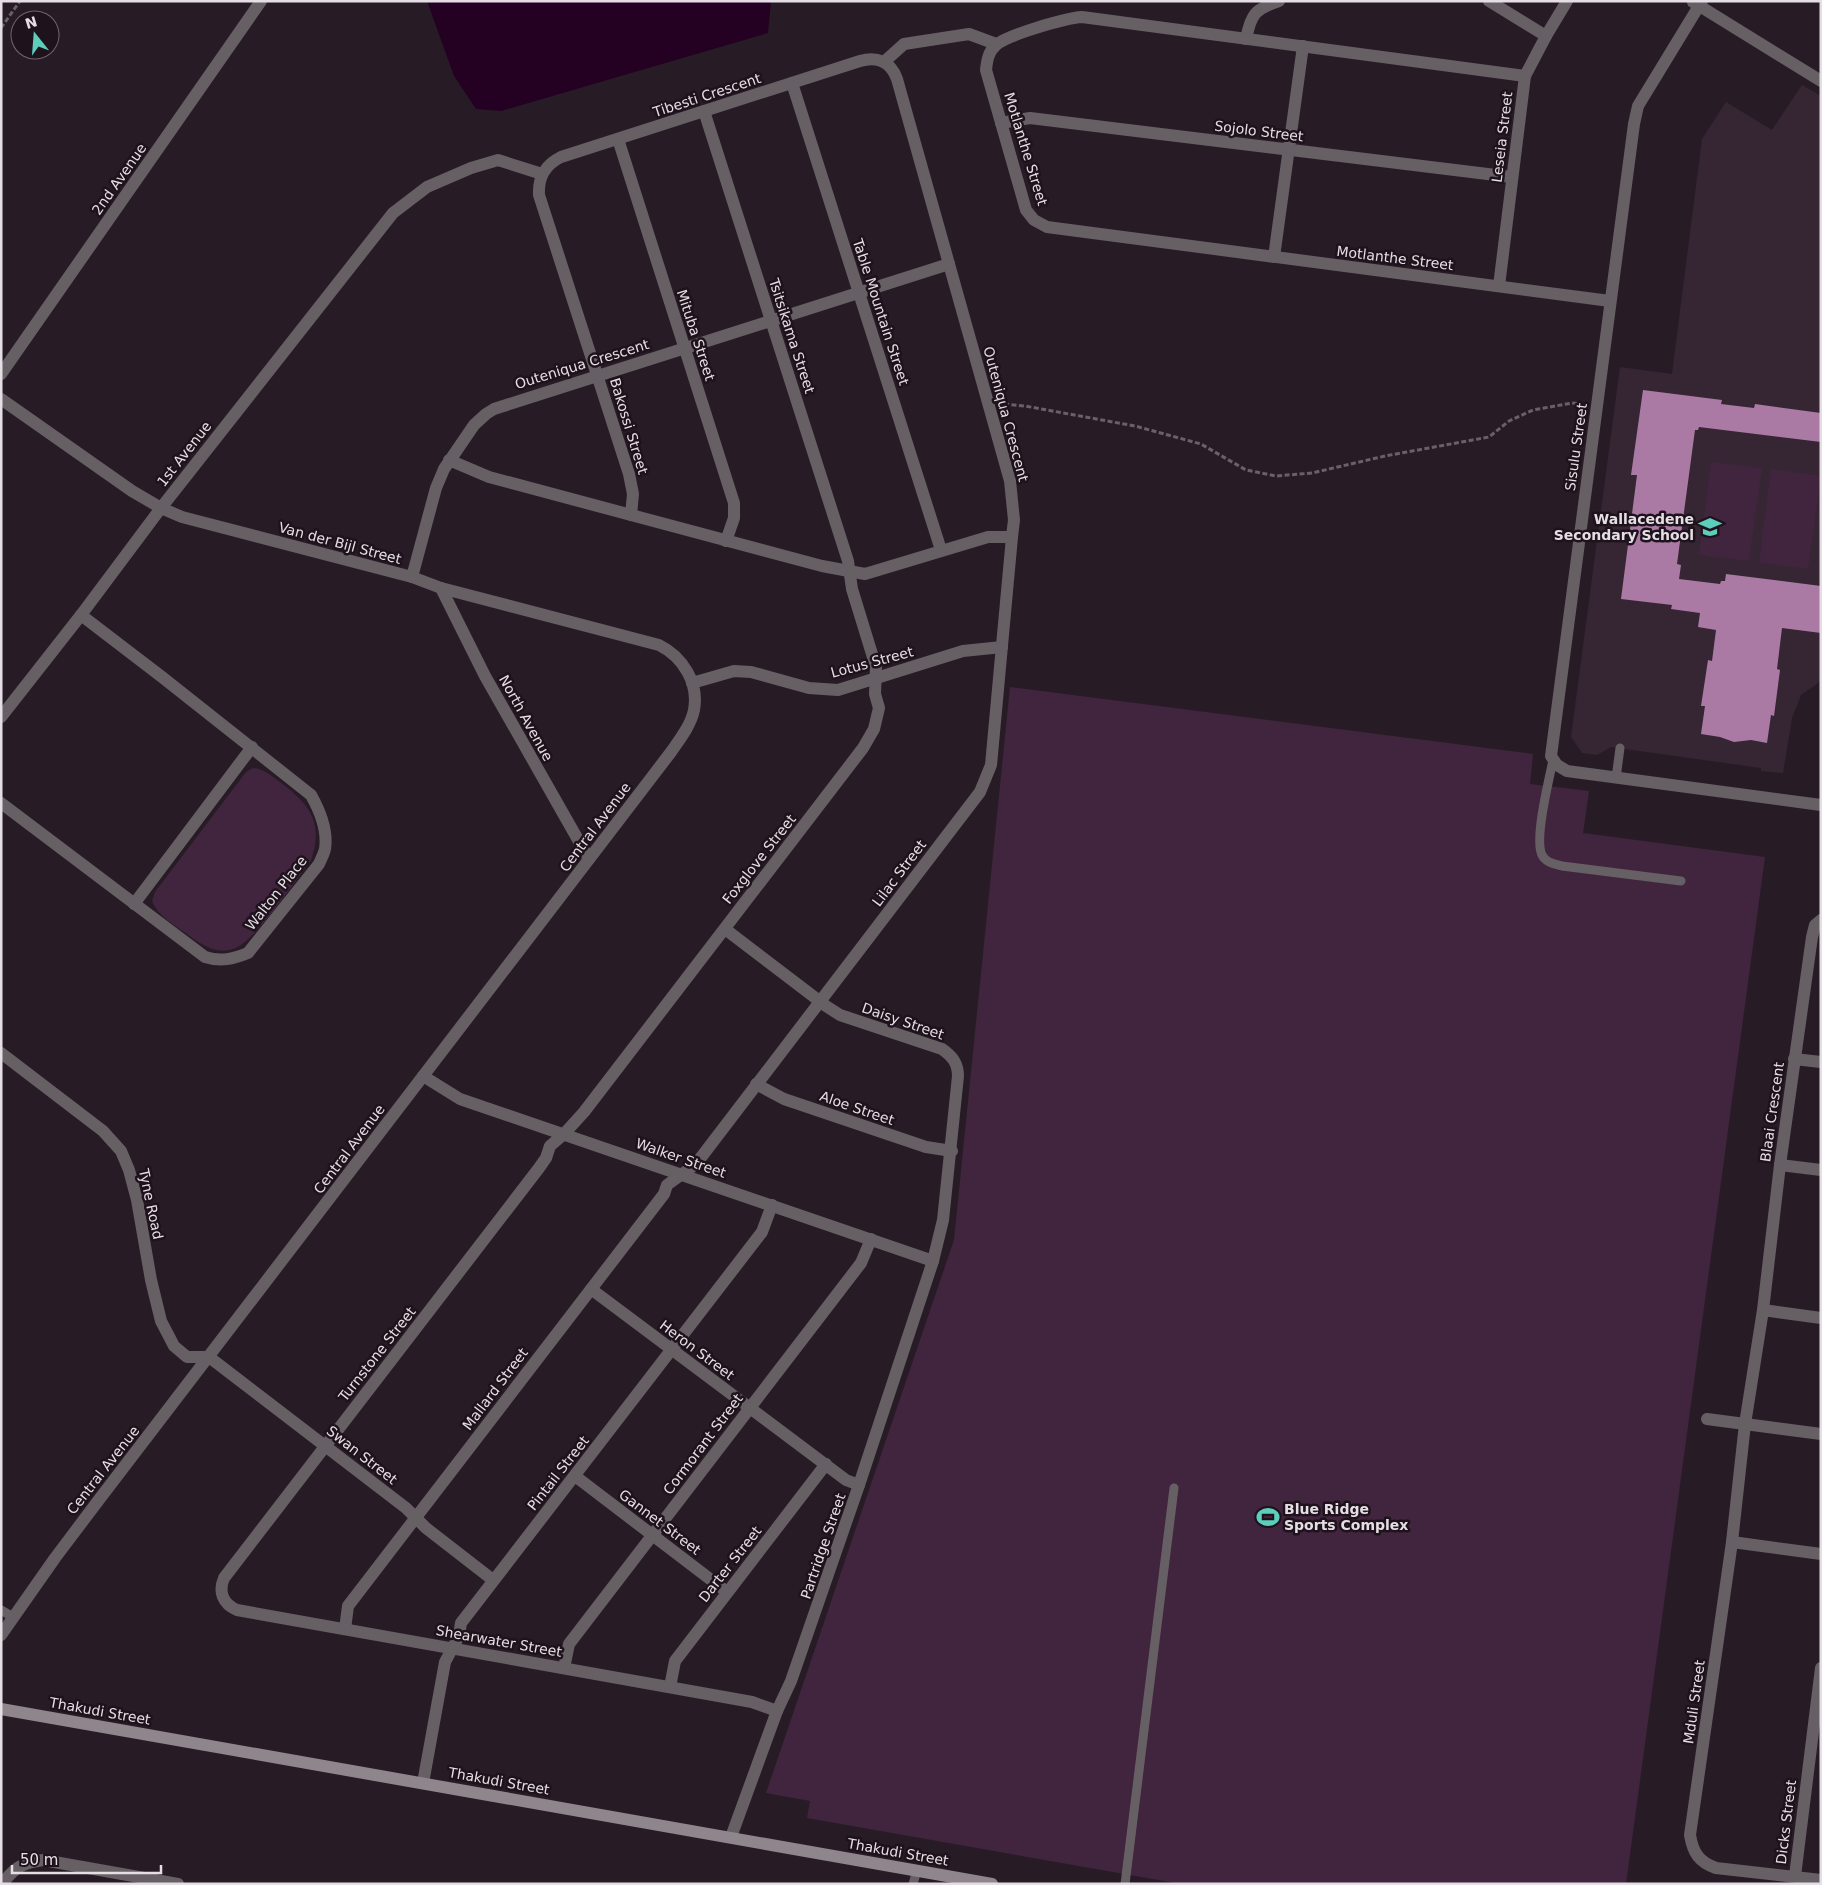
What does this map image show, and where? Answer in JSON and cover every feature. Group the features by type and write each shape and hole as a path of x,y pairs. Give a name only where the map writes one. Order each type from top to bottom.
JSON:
{"street":[{"name":"2nd Avenue","path":"1,374 261,1"},
{"path":"1246,39 1249,22 1256,12 1263,6 1279,1"},
{"path":"1489,1 1546,36"},
{"name":"Leseia Street","path":"1499,286 1525,76 1546,36 1568,1"},
{"path":"1698,3 1821,81"},
{"name":"Sisulu Street","path":"1553,760 1551,751 1634,124 1638,106 1698,3"},
{"path":"949,264 897,79 890,66 884,62 904,44 969,34 996,44 1010,37 1068,19 1082,17 1525,76"},
{"name":"Motlanthe Street","path":"996,44 988,56 986,70 1026,210 1040,224 1054,228 1610,300"},
{"path":"1274,257 1303,46"},
{"name":"Tibesti Crescent","path":"542,174 553,161 561,157 868,59 884,62"},
{"name":"Table Mountain Street","path":"792,84 941,550"},
{"name":"Tsitsikama Street","path":"704,111 848,561 849,571"},
{"name":"Sojolo Street","path":"1001,124 1030,118 1512,178"},
{"name":"Mituba Street","path":"618,139 734,503 734,518 726,541"},
{"name":"1st Avenue","path":"1,717 81,615 161,508 394,213 427,187 471,168 498,160 542,174"},
{"path":"542,174 539,188 540,195 597,375"},
{"name":"Outeniqua Crescent","path":"412,577 436,488 449,460 474,425 494,409 949,264 1010,481 1014,520 1012,537"},
{"name":"Bakossi Street","path":"597,375 629,474 633,494 631,515"},
{"name":"Van der Bijl Street","path":"1,399 132,492 182,517 412,577 441,588 659,645 670,650 681,662 690,678"},
{"path":"449,460 489,477 822,566 864,574 988,536 1012,537"},
{"name":"Lilac Street","path":"681,1174 696,1164 984,784 991,766 1012,537"},
{"name":"Foxglove Street","path":"564,1134 584,1112 869,739 878,718 879,708 875,694 876,667 852,589 849,571"},
{"name":"North Avenue","path":"441,588 485,676 589,859"},
{"name":"Walton Place","path":"1,803 204,957 217,961 248,953 319,864 325,849 324,828 320,811 311,795 81,615"},
{"name":"Lotus Street","path":"690,678 734,671 750,672 809,688 838,690 964,652 1002,647"},
{"name":"Central Avenue","path":"1,1635 89,1512 683,734 694,711 690,678"},
{"path":"134,904 252,747"},
{"path":"1553,760 1560,768 1567,771 1821,805"},
{"name":"Blaai Crescent","path":"1745,1424 1763,1310 1780,1165 1812,937 1815,925 1821,920"},
{"name":"Daisy Street","path":"724,929 840,1015 942,1049 954,1060 958,1070 952,1151 943,1220 933,1261"},
{"name":"Tyne Road","path":"1,1053 102,1131 121,1151 129,1170 137,1200 151,1280 161,1322 174,1346 187,1357 209,1357"},
{"path":"1794,1059 1821,1062"},
{"name":"Walker Street","path":"423,1076 436,1086 460,1098 933,1261"},
{"name":"Aloe Street","path":"756,1084 793,1102 926,1147 952,1151"},
{"name":"Turnstone Street","path":"222,1595 221,1583 224,1578 539,1168 546,1158 550,1146 564,1134"},
{"path":"1780,1165 1821,1170"},
{"name":"Mallard Street","path":"345,1630 348,1606 664,1194 667,1185 681,1174"},
{"name":"Pintail Street","path":"423,1783 445,1662 459,1636 461,1623 762,1232 772,1205"},
{"name":"Cormorant Street","path":"564,1668 569,1644 861,1263 871,1240"},
{"name":"Partridge Street","path":"731,1837 777,1711 791,1681 860,1485 933,1261"},
{"name":"Heron Street","path":"591,1289 846,1480 860,1485"},
{"path":"1763,1310 1821,1318"},
{"name":"Swan Street","path":"209,1357 406,1508 426,1528 493,1580"},
{"path":"1707,1419 1821,1434"},
{"name":"Mduli Street","path":"1745,1424 1732,1542 1690,1836 1692,1847 1697,1857 1705,1864 1716,1868 1821,1880"},
{"name":"Darter Street","path":"670,1687 675,1661 826,1464"},
{"name":"Gannet Street","path":"575,1476 727,1592"},
{"path":"1732,1542 1821,1554"},
{"name":"Shearwater Street","path":"222,1595 225,1602 237,1610 752,1702 777,1711"},
{"name":"Dicks Street","path":"1795,1876 1821,1668"},
{"name":"Thakudi Street","path":"1,1709 992,1884"},
{"name":"Dicks Street","path":"1807,1771 1821,1773"},
{"path":"2,1884 9,1874 24,1863 43,1860 174,1883"}],"lane":[{"path":"1616,778 1620,748"},
{"path":"1553,760 1540,834 1541,850 1547,861 1562,866 1681,881"},
{"path":"1125,1884 1174,1488"},
{"path":"1,1610 13,1617"},
{"path":"913,1884 917,1870"}],"path":[{"path":"1,28 20,1"},
{"path":"989,405 997,403 1025,406 1135,426 1201,444 1246,470 1276,476 1312,473 1385,456 1489,437 1509,420 1533,410 1572,404 1597,405"}],"shaded area":[{"path":"427,1 771,1 768,33 501,111 476,109 454,76"},
{"name":"Wallacedene Secondary School","path":"1802,85 1821,96 1821,681 1801,695 1792,718 1783,773 1761,771 1761,768 1611,747 1597,755 1582,753 1571,737 1620,367 1672,374 1702,139 1726,102 1772,130"},
{"path":"1711,462 1762,468 1749,561 1699,555"},
{"path":"1771,469 1821,476 1808,569 1759,563"},
{"name":"Blue Ridge Sports Complex","path":"1010,687 1533,754 1530,784 1589,791 1583,833 1765,857 1626,1884 1181,1884 807,1818 810,1801 766,1793 954,1240"},
{"path":"253,768 264,771 280,782 306,807 312,815 315,825 315,847 311,860 274,910 252,935 233,949 214,950 197,941 167,920 152,901 155,892 246,772"}],"building":[{"path":"1643,390 1722,400 1721,404 1754,408 1755,404 1821,413 1821,442 1699,427 1698,430 1695,430 1677,564 1681,565 1679,579 1720,584 1721,581 1725,581 1726,574 1821,586 1821,633 1782,628 1777,669 1780,670 1774,716 1771,715 1767,743 1751,740 1734,742 1720,737 1701,734 1705,706 1701,706 1708,660 1712,661 1716,630 1698,627 1700,613 1671,609 1672,605 1621,599 1637,475 1631,475"}],"place":[{"name":"Wallacedene Secondary School","path":"1710,527"},
{"name":"Blue Ridge Sports Complex","path":"1268,1517"}]}
